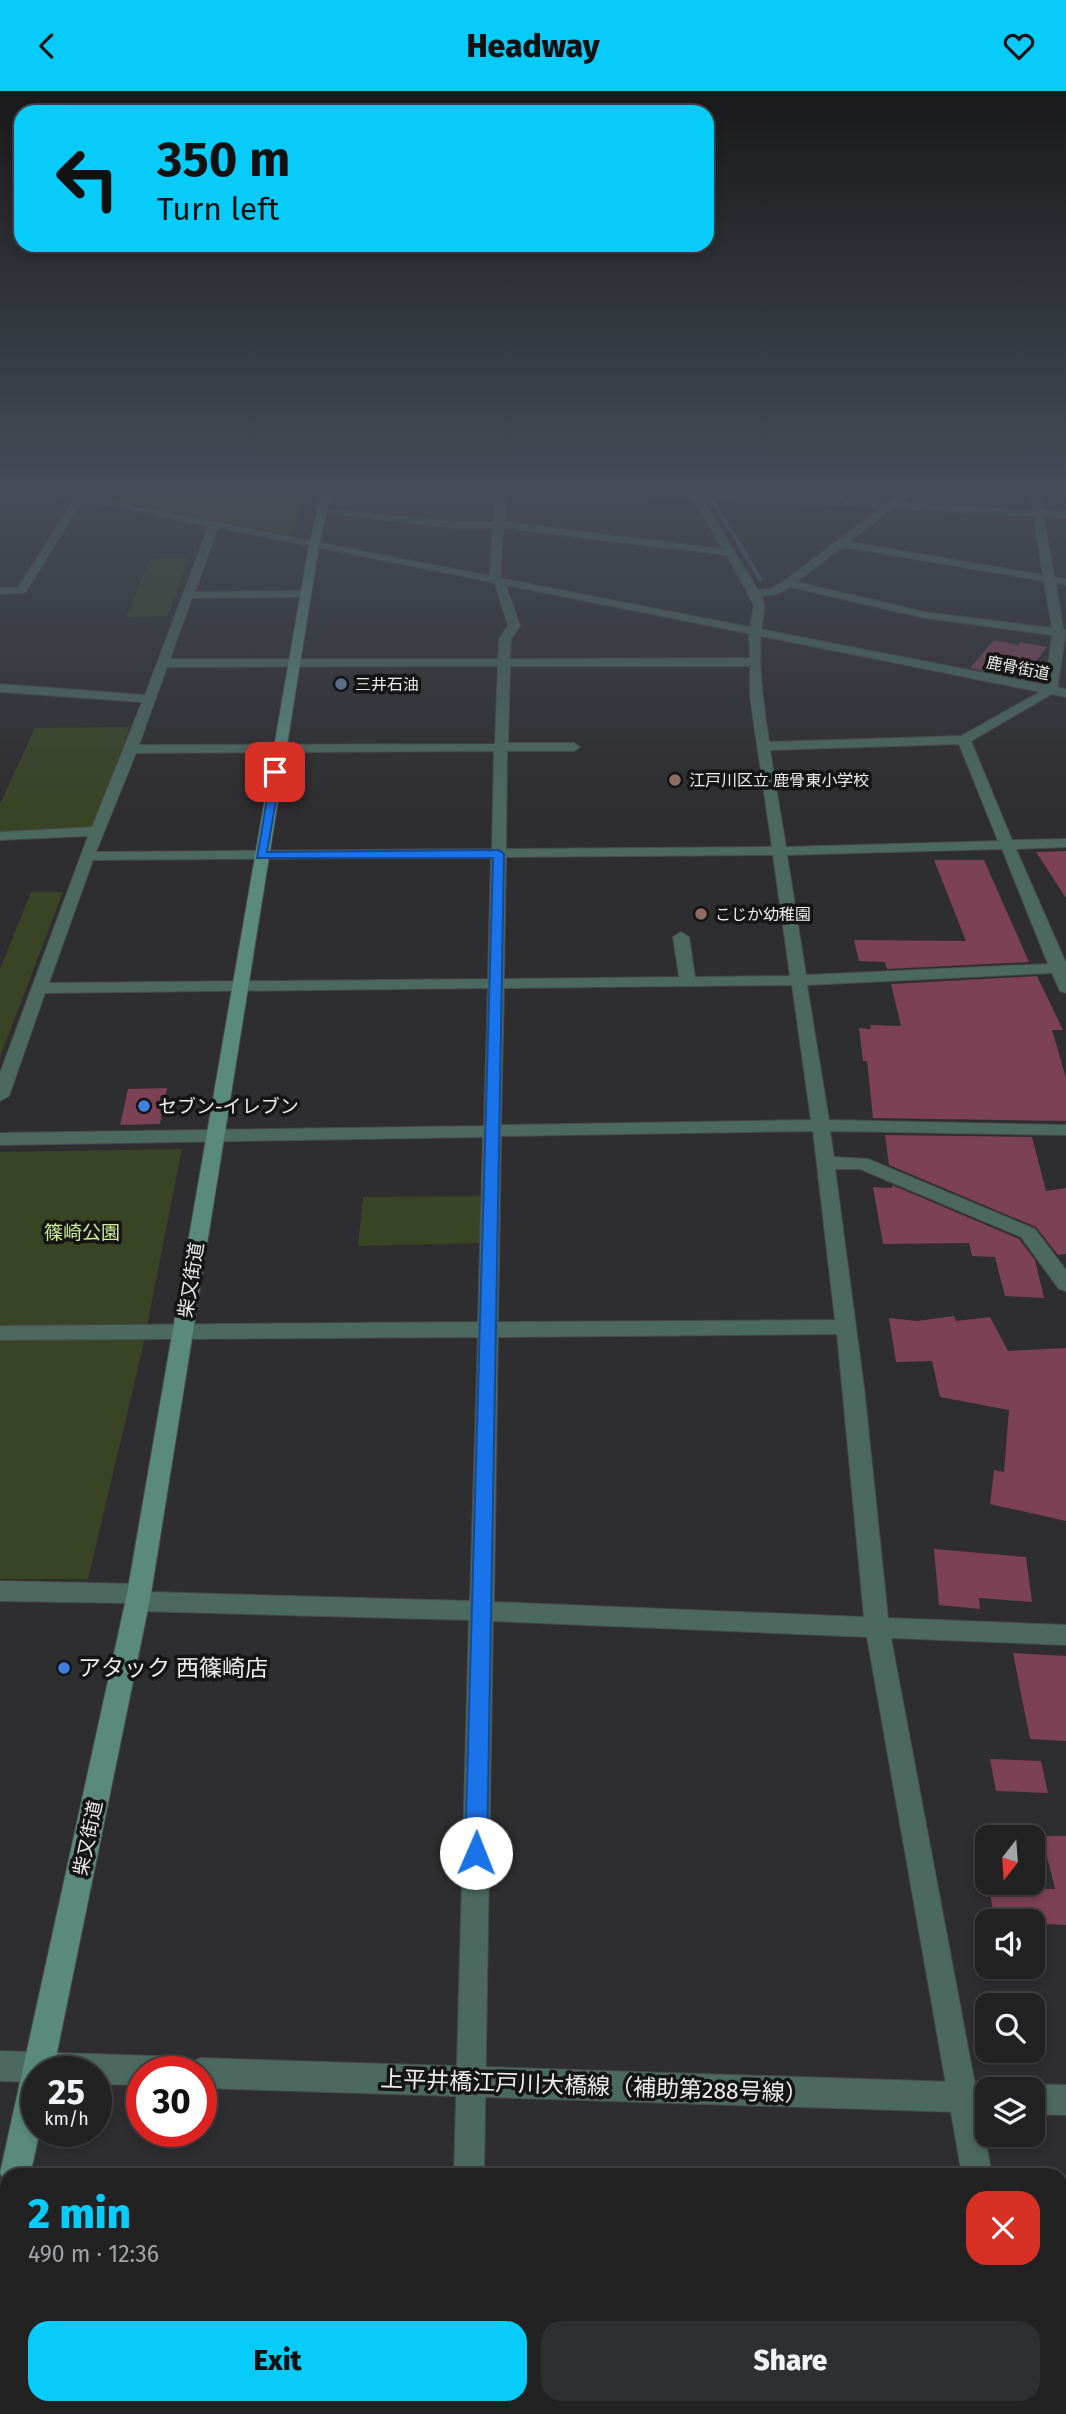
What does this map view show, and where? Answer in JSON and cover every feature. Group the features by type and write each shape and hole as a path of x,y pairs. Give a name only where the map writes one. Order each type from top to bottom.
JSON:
{"main road":[{"name":"柴又街道","path":"41,2056 139,1597 238,986 306,594"},
{"name":"柴又街道","path":"17,2168 21,2147"}],"street":[{"path":"0,1096 87,856 189,595 258,594"},
{"path":"469,2168 490,1331 501,746 505,639 514,626 502,594"},
{"name":"鹿骨街道","path":"560,594 1059,692"},
{"path":"756,594 760,605 754,662 763,746 821,1127 877,1628 974,2098 976,2168"},
{"path":"837,594 925,615 1062,632"},
{"path":"763,746 964,740 1059,692 1062,632 1060,609"},
{"path":"162,663 754,662"},
{"path":"0,688 148,699"},
{"path":"964,740 1062,969 1066,988"},
{"path":"131,749 574,747"},
{"path":"0,836 97,831"},
{"path":"87,856 780,851 1066,843"},
{"path":"681,937 688,981"},
{"path":"41,988 798,981 1062,969"},
{"path":"0,1139 214,1138 821,1127 1066,1130"},
{"path":"825,1163 862,1163 1028,1233 1066,1284"},
{"path":"0,1333 845,1327"},
{"path":"0,1591 1066,1635"},
{"path":"0,2066 21,2069"},
{"name":"上平井橋江戸川大橋線（補助第288号線）","path":"217,2074 974,2098"},
{"path":"1045,2100 1066,2101"}],"green space":[{"path":"135,594 176,594 168,616 126,617"},
{"path":"130,727 92,831 0,834 0,804 35,728"},
{"path":"31,892 63,892 0,1057 0,969"},
{"name":"篠崎公園","path":"182,1149 142,1351 88,1579 0,1579 0,1152"},
{"path":"486,1196 485,1243 358,1246 363,1197"}],"building":[{"path":"994,640 1047,647 1023,678 970,668"},
{"path":"1066,851 1066,898 1036,852"},
{"path":"934,860 984,860 1029,962 887,969 885,962 859,961 854,940 966,941"},
{"path":"1037,976 1063,1030 1052,1030 1066,1078 1066,1121 873,1118 867,1061 863,1061 859,1028 871,1029 870,1025 901,1026 891,984"},
{"path":"167,1088 160,1124 120,1125 128,1089"},
{"path":"885,1135 1032,1137 1046,1191 1066,1188 1066,1254 1058,1255 1036,1227 889,1165"},
{"path":"892,1185 1019,1239 1035,1260 1044,1298 1005,1296 995,1257 972,1256 969,1243 883,1244 873,1187 892,1188"},
{"path":"954,1316 956,1321 990,1317 1008,1351 1066,1348 1066,1521 990,1504 994,1470 1004,1472 1009,1410 940,1397 932,1361 896,1362 889,1318 917,1321"},
{"path":"934,1549 1026,1557 1032,1602 979,1598 980,1609 939,1605"},
{"path":"1013,1653 1066,1656 1066,1741 1030,1739"},
{"path":"990,1759 1041,1761 1048,1793 996,1791"},
{"path":"1045,1836 1066,1836 1066,1925 1045,1924 1045,1909 993,1909 990,1895 1045,1895 1045,1889 1055,1889 1045,1848"}],"place":[{"name":"三井石油","path":"341,684"},
{"name":"江戸川区立 鹿骨東小学校","path":"675,780"},
{"name":"こじか幼稚園","path":"701,914"},
{"name":"セブン-イレブン","path":"144,1106"},
{"name":"アタック 西篠崎店","path":"64,1668"}],"route":[{"path":"275,772 261,855 499,854 476,1853"}]}
